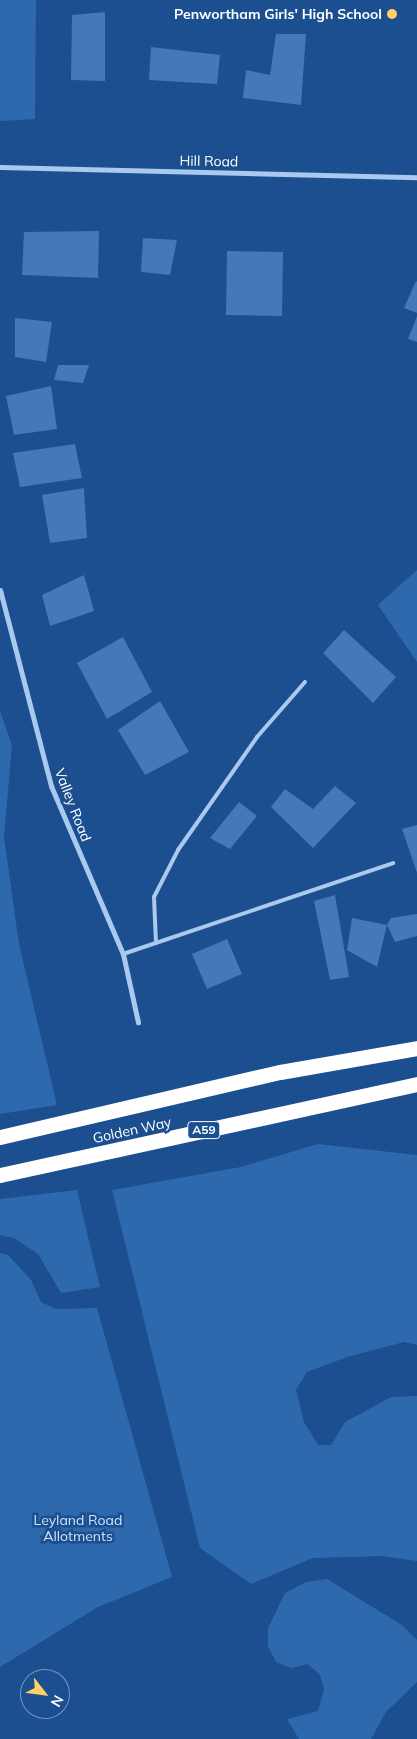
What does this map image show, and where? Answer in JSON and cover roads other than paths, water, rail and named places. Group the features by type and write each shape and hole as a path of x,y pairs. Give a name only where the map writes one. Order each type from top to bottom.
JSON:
{"highway":[{"name":"Golden Way","path":"0,1137 280,1072 417,1048"},
{"name":"Golden Way","path":"0,1175 417,1084"}],"street":[{"name":"Hill Road","path":"0,167 417,177"},
{"name":"Valley Road","path":"0,590 51,786 123,954 138,1022"}],"lane":[{"path":"156,943 154,897 178,850 257,737 305,682"},
{"path":"123,954 393,863"}],"place":[{"name":"Penwortham Girls' High School","path":"392,14"}],"park label":[{"name":"Leyland Road Allotments","path":"78,1528"}]}
